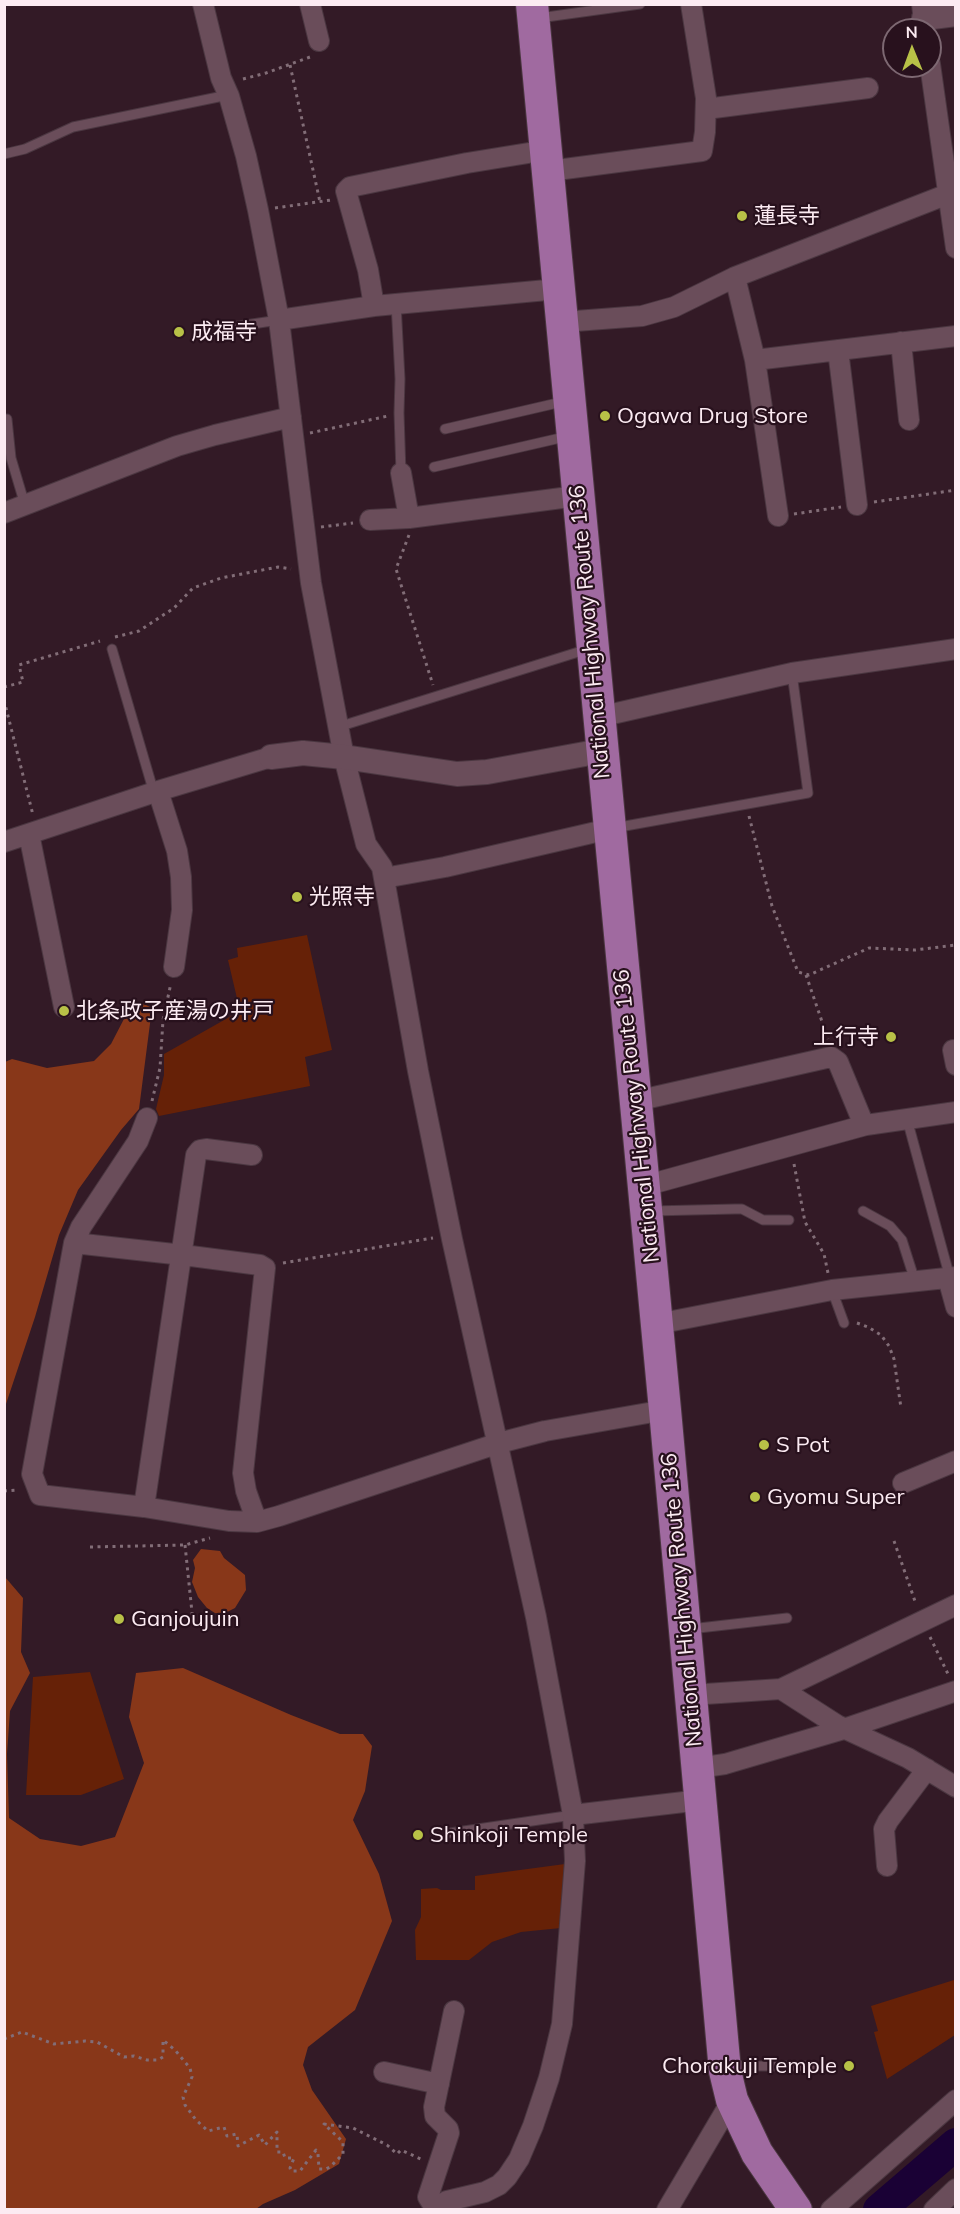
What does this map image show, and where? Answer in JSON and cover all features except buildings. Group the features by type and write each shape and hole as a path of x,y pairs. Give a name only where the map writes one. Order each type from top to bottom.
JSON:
{"highway":[{"name":"National Highway Route 136","path":"533,11 725,2066 732,2100 757,2153 796,2210"}],"street":[{"path":"203,4 246,156 258,210 279,320 310,574 338,727 366,844 382,867 418,1071 451,1235 536,1617 573,1815 575,1861 562,2024 552,2069 533,2126 519,2159 499,2185 485,2192 447,2201 434,2209 428,2197 449,2133 434,2112 454,2011"},
{"path":"310,4 319,41"},
{"path":"374,306 368,270 346,191 350,187 467,163 702,151 706,109 705,89 691,4"},
{"path":"924,18 956,14"},
{"path":"932,78 956,248"},
{"path":"706,109 868,88"},
{"path":"562,322 642,316 674,307 735,277 948,194"},
{"path":"735,277 755,360 778,516"},
{"path":"279,320 396,303 558,289"},
{"path":"755,360 956,336"},
{"path":"901,342 909,420"},
{"path":"838,350 857,505"},
{"path":"4,513 177,446 291,417"},
{"path":"401,473 410,518"},
{"path":"369,520 410,518 577,496"},
{"path":"599,717 792,673 956,649"},
{"path":"4,842 272,757 303,753 457,774 487,772 602,751"},
{"path":"156,792 177,851 181,877 182,910 174,967"},
{"path":"384,878 446,867 609,829"},
{"path":"33,833 64,1007"},
{"path":"636,1101 831,1057 835,1060 864,1125"},
{"path":"645,1199 791,1145 864,1125 956,1112"},
{"path":"147,1118 138,1141 81,1227 74,1243 32,1474 40,1496 144,1507 229,1521 257,1522 499,1443 545,1431 665,1410"},
{"path":"144,1507 196,1155 200,1150 206,1149 252,1155"},
{"path":"74,1243 263,1266 266,1272 243,1473 246,1491 257,1522"},
{"path":"657,1324 832,1290 951,1278 956,1307"},
{"path":"903,1483 956,1461"},
{"path":"690,1695 782,1689 956,1605"},
{"path":"782,1689 844,1729 890,1749 956,1787"},
{"path":"698,1768 725,1764 844,1729 956,1690"},
{"path":"887,1866 884,1829 927,1769"},
{"path":"573,1815 701,1800"},
{"path":"384,2072 439,2084"},
{"path":"667,2210 732,2100"},
{"path":"831,2210 956,2100"},
{"path":"934,2210 956,2190"}],"lane":[{"path":"533,11 640,4"},
{"path":"4,153 25,149 73,127 226,89"},
{"path":"396,303 401,473"},
{"path":"232,327 279,320"},
{"path":"445,429 569,400"},
{"path":"7,419 11,458 25,505"},
{"path":"434,467 572,436"},
{"path":"338,727 592,647"},
{"path":"112,649 156,792"},
{"path":"609,829 808,793 792,673"},
{"path":"907,1119 951,1278"},
{"path":"645,1199 735,1209 748,1212 763,1220 789,1220"},
{"path":"863,1211 890,1226 902,1240 915,1281"},
{"path":"832,1290 843,1323"},
{"path":"685,1629 787,1618"},
{"path":"450,1833 573,1815"},
{"path":"725,2066 814,2066"}],"path":[{"path":"226,89 290,65 319,51 319,41"},
{"path":"290,65 320,202"},
{"path":"258,210 348,198"},
{"path":"293,437 399,413"},
{"path":"410,518 409,539 396,569 437,696"},
{"path":"304,530 369,520"},
{"path":"4,687 23,682 19,665 139,630 174,608 193,588 221,578 278,567 310,574"},
{"path":"4,700 33,833"},
{"path":"746,804 772,906 798,972 806,975 870,948 915,950 956,945"},
{"path":"147,1118 160,1068 163,1020 174,967"},
{"path":"806,975 835,1060"},
{"path":"791,1145 805,1222 824,1254 832,1290"},
{"path":"263,1266 451,1235"},
{"path":"843,1323 857,1323 868,1327 881,1335 889,1346 894,1359 901,1408"},
{"path":"90,1547 185,1545 220,1535"},
{"path":"185,1545 193,1622"},
{"path":"4,2039 22,2032 54,2044 86,2040 97,2042 124,2057 134,2056 147,2060 158,2060 163,2057 163,2040 176,2050 190,2068 192,2077 183,2097 185,2105 196,2120 208,2131 224,2127 227,2136 237,2134 238,2146 259,2135 265,2145 277,2132 277,2152 283,2152 285,2158 294,2158 291,2171 300,2171 316,2150 319,2169 330,2167 343,2154 343,2142 324,2124 353,2128 387,2145 397,2154 401,2150 438,2167"}],"shaded area":[{"path":"307,935 332,1050 305,1057 310,1086 159,1116 156,1109 164,1075 164,1054 240,1011 228,960 238,957 237,948"},
{"path":"142,1003 152,1008 139,1109 78,1190 59,1235 5,1407 5,1062 12,1059 47,1068 94,1061 111,1044 126,1015"},
{"path":"201,1549 220,1551 224,1558 245,1575 246,1590 235,1608 223,1614 215,1613 207,1608 198,1597 192,1582 195,1568 193,1560"},
{"path":"5,1577 23,1598 21,1652 30,1673 10,1711 7,1754 9,1818 40,1839 81,1846 115,1837 144,1763 129,1717 136,1673 183,1668 340,1734 363,1734 372,1746 365,1791 353,1820 379,1874 392,1921 355,2010 308,2047 303,2065 312,2090 346,2139 339,2164 295,2190 256,2209 5,2209"},
{"path":"90,1672 124,1779 81,1795 26,1795 33,1677"},
{"path":"565,1864 561,1928 521,1932 492,1942 469,1960 416,1960 415,1930 421,1917 421,1889 475,1890 475,1876"},
{"path":"954,1980 955,2035 887,2079 874,2032 878,2031 871,2006"}],"waterway":[{"path":"879,2210 956,2144"}],"place":[{"name":"蓮長寺","path":"742,216"},
{"name":"成福寺","path":"179,332"},
{"name":"Ogawa Drug Store","path":"605,416"},
{"name":"光照寺","path":"297,897"},
{"name":"北条政子産湯の井戸","path":"64,1011"},
{"name":"上行寺","path":"891,1037"},
{"name":"S Pot","path":"764,1445"},
{"name":"Gyomu Super","path":"755,1497"},
{"name":"Ganjoujuin","path":"119,1619"},
{"name":"Shinkoji Temple","path":"418,1835"},
{"name":"Chorakuji Temple","path":"849,2066"}]}
